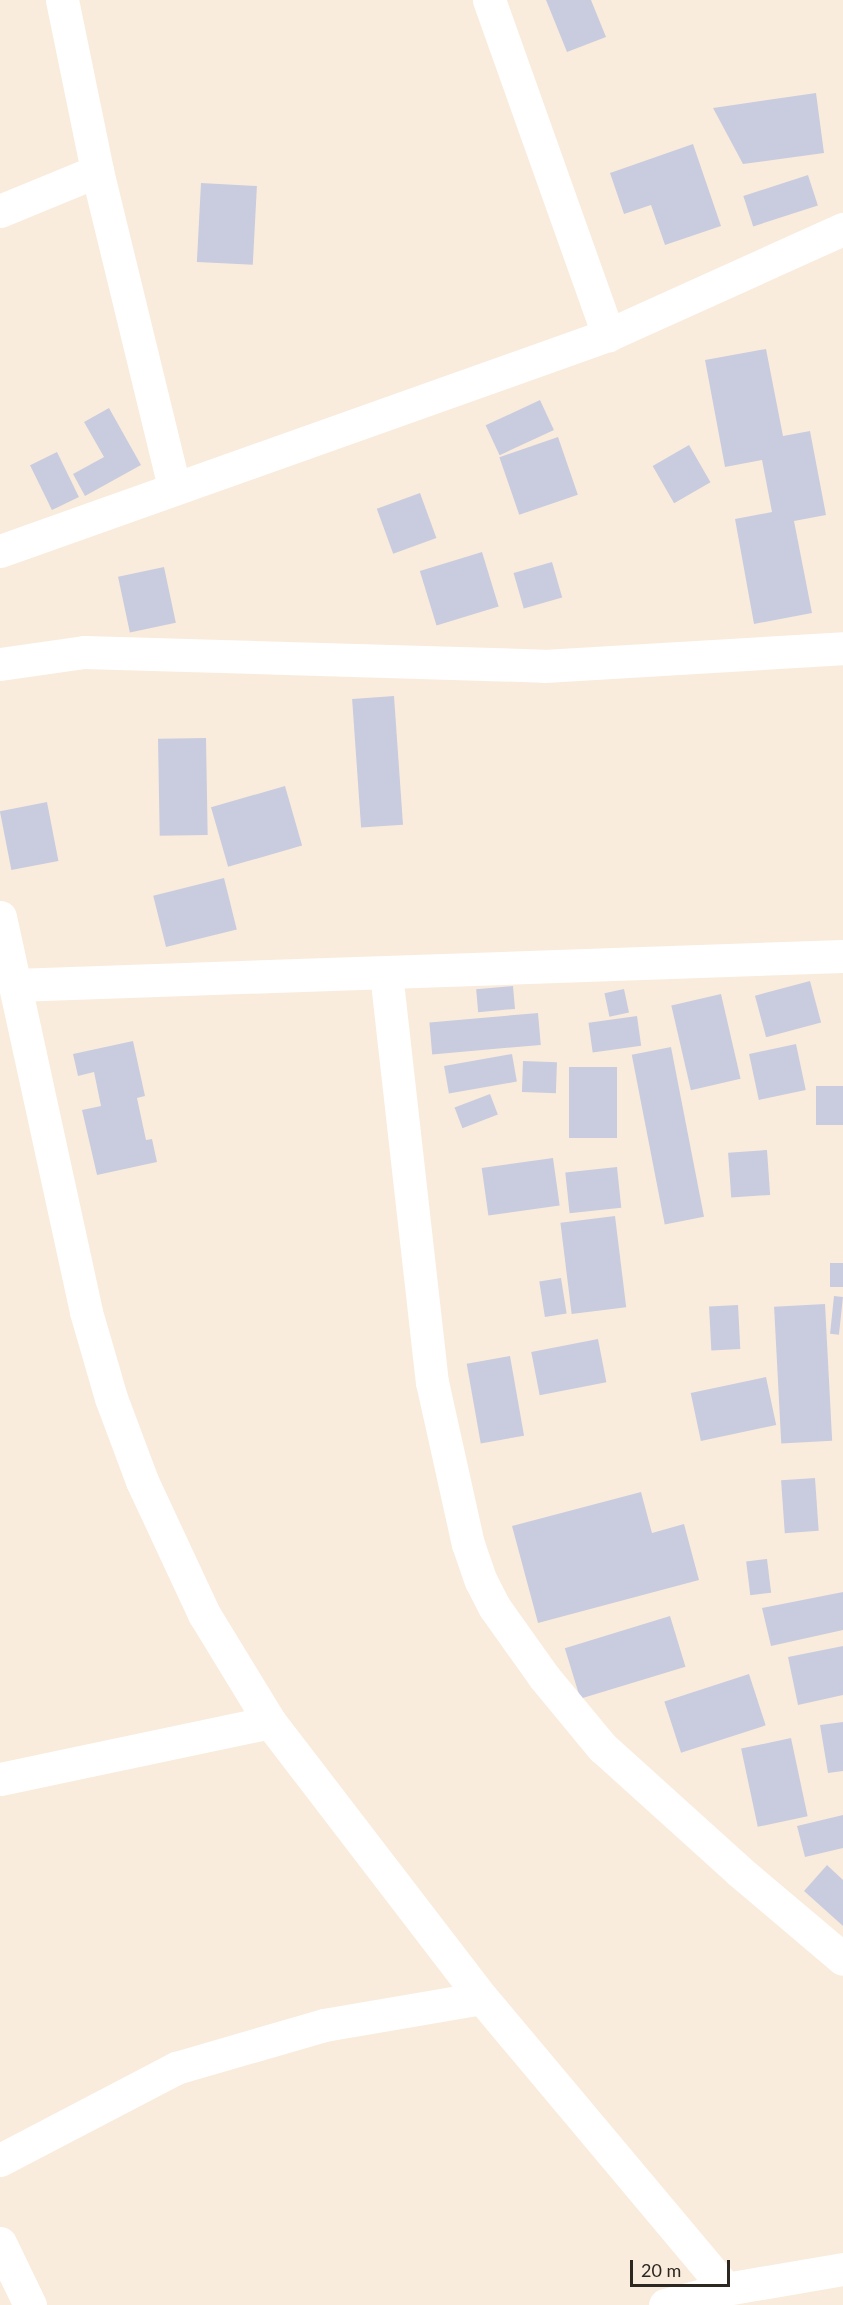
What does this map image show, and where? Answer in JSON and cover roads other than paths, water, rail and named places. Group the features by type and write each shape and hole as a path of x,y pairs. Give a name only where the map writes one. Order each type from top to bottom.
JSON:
{"street":[{"path":"62,0 97,171 174,487"},
{"path":"489,0 608,334"},
{"path":"0,211 97,171"},
{"path":"0,551 608,334 843,229"},
{"path":"0,664 84,652 544,666 843,648"},
{"path":"0,917 86,1312 111,1398 142,1481 204,1614 270,1722 482,1998 726,2289"},
{"path":"15,985 843,956"},
{"path":"386,973 432,1382 468,1544 482,1581 495,1608 544,1677 602,1747 738,1871 843,1959"},
{"path":"0,1779 270,1722"},
{"path":"0,2160 176,2068 324,2025 482,1998"},
{"path":"0,2243 30,2305"},
{"path":"665,2305 726,2289 843,2269"}]}
